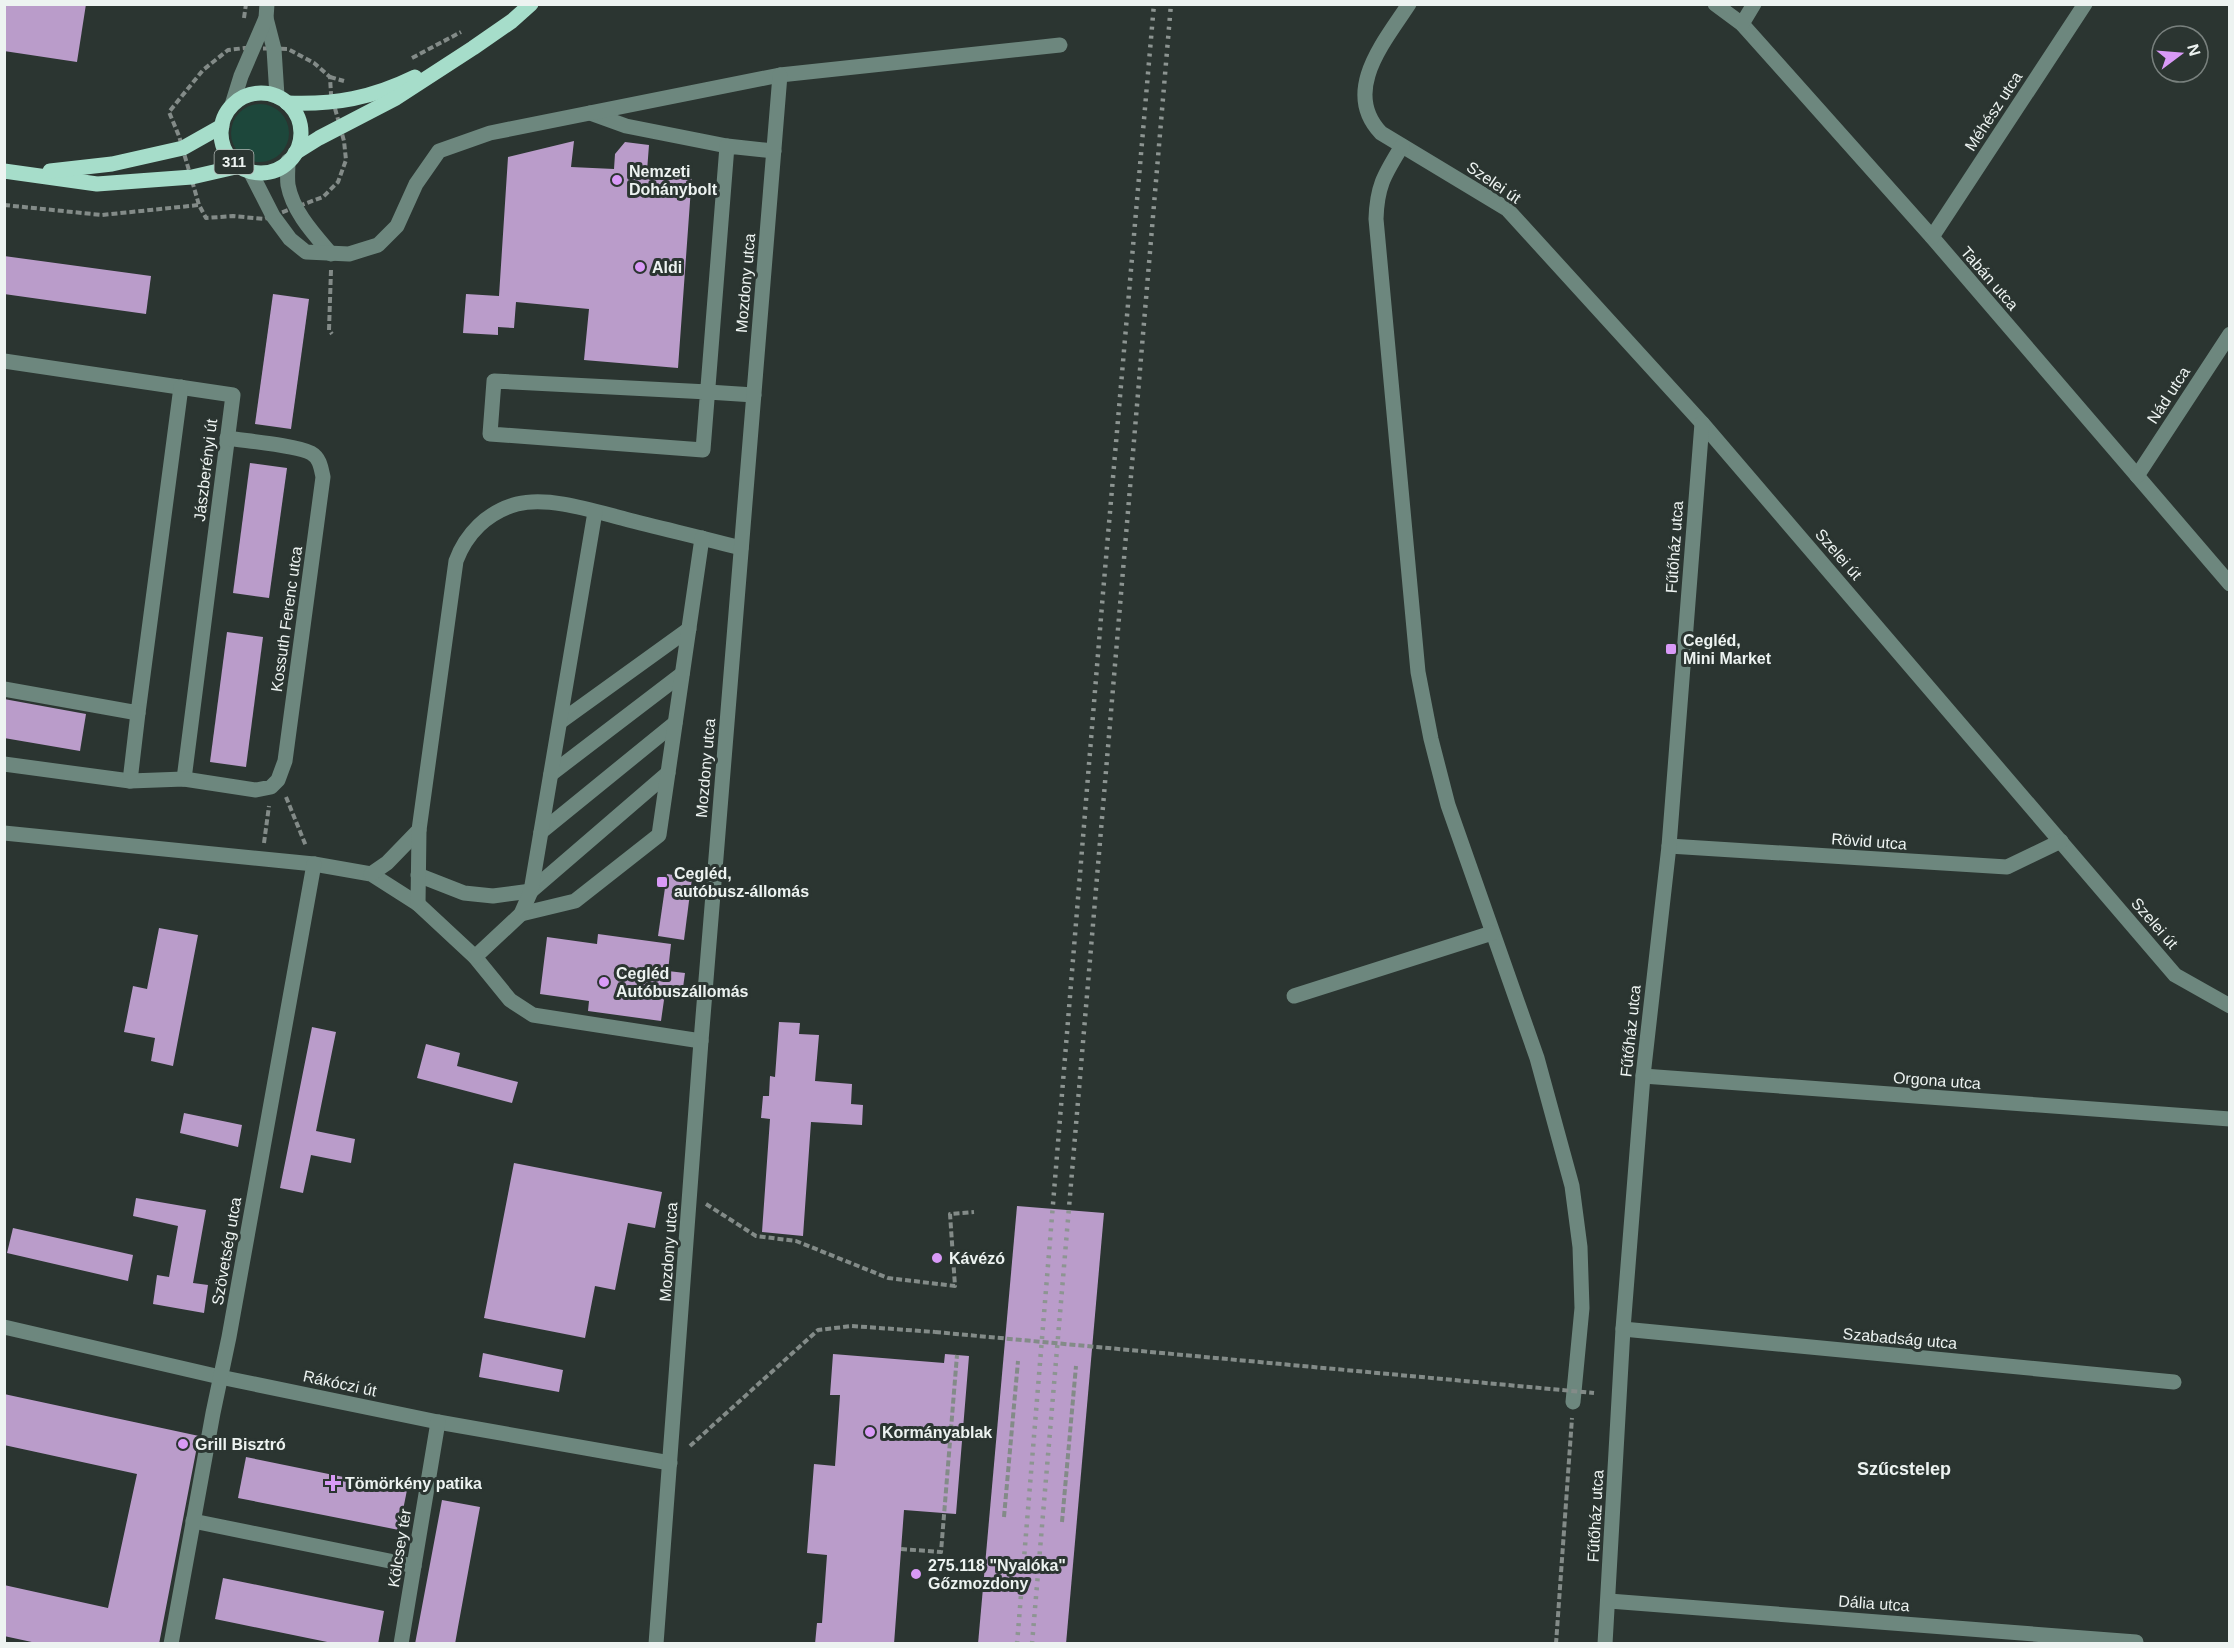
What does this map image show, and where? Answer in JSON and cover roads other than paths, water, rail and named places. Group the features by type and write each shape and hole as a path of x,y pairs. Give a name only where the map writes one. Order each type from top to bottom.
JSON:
{"main road":[{"name":"311","path":"473,48 402,83 361,98 333,103 282,100 264,93 251,94 232,105 226,114 222,126 224,149 232,160 245,168 260,172 271,171 319,138 396,98 473,48 531,4"},
{"path":"282,100 294,111 299,124 300,139 292,157"},
{"name":"311","path":"28,174 112,164 183,148 222,126"},
{"name":"311","path":"4,171 97,184 192,177 245,168"}],"street":[{"name":"Szelei út","path":"1409,4 1377,51 1369,67 1365,104 1370,122 1381,133 1507,209 1702,423 2175,975 2229,1006"},
{"name":"Tabán utca","path":"1715,4 1742,24 1932,237 2229,584"},
{"path":"1742,24 1754,4"},
{"name":"Méhész utca","path":"1932,237 2085,4"},
{"path":"267,11 282,100"},
{"path":"232,105 267,11"},
{"path":"245,168 273,216 290,239 306,252 349,254 378,245 397,226 416,184 439,151 490,133 780,75 1060,45"},
{"name":"Mozdony utca","path":"670,1463 701,1041 780,75"},
{"path":"590,113 626,126 727,146 774,151"},
{"path":"727,146 708,392 703,450 490,435 494,381 708,392 754,395"},
{"path":"1402,146 1382,180 1377,197 1376,219 1416,661 1439,773 1547,1092 1572,1186 1577,1216 1582,1308 1573,1402"},
{"path":"292,157 288,184 296,208 331,254"},
{"name":"Nád utca","path":"2137,476 2229,334"},
{"name":"Jászberényi út","path":"4,361 233,395 184,779"},
{"path":"130,781 181,387"},
{"name":"Fűtőház utca","path":"1605,1644 1623,1329 1643,1076 1669,846 1702,423"},
{"name":"Kossuth Ferenc utca","path":"184,779 256,790 275,784 285,761 323,477 320,462 312,453 298,448 227,438"},
{"path":"418,904 419,830 456,561 463,542 477,526 494,513 517,504 541,501 596,512 741,548"},
{"path":"475,957 521,914 531,891 596,512"},
{"path":"521,914 575,901 659,835 702,538"},
{"path":"560,722 688,629"},
{"path":"551,774 682,674"},
{"path":"4,689 138,713"},
{"path":"541,832 675,723"},
{"path":"4,764 130,781 184,779"},
{"path":"418,875 464,892 493,896 531,891 668,773"},
{"path":"371,874 387,863 419,830"},
{"path":"4,833 314,864 371,874 418,904 475,957 510,1000 533,1015 701,1041"},
{"name":"Rövid utca","path":"1669,846 2007,867 2061,841"},
{"name":"Szövetség utca","path":"171,1644 314,864"},
{"path":"1294,996 1492,933"},
{"name":"Orgona utca","path":"1643,1076 2229,1119"},
{"name":"Rákóczi út","path":"4,1327 220,1377 438,1422 670,1463"},
{"name":"Szabadság utca","path":"1623,1329 2174,1382"},
{"name":"Kölcsey tér","path":"401,1644 438,1422"},
{"path":"656,1644 670,1463"},
{"path":"192,1521 414,1566"},
{"name":"Dália utca","path":"1609,1601 2136,1642"}],"railway":[{"path":"1017,1644 1154,4"},
{"path":"1032,1644 1171,4"}],"place":[{"name":"Nemzeti Dohánybolt","path":"617,180"},
{"name":"Aldi","path":"640,267"},
{"name":"Cegléd, Mini Market","path":"1671,649"},
{"name":"Cegléd, autóbusz-állomás","path":"662,882"},
{"name":"Cegléd Autóbuszállomás","path":"604,982"},
{"name":"Kávézó","path":"937,1258"},
{"name":"Kormányablak","path":"870,1432"},
{"name":"Grill Bisztró","path":"183,1444"},
{"name":"Tömörkény patika","path":"333,1483"},
{"name":"275.118 \"Nyalóka\" Gőzmozdony","path":"916,1574"}],"district":[{"name":"Szűcstelep","path":"1904,1469"}]}
